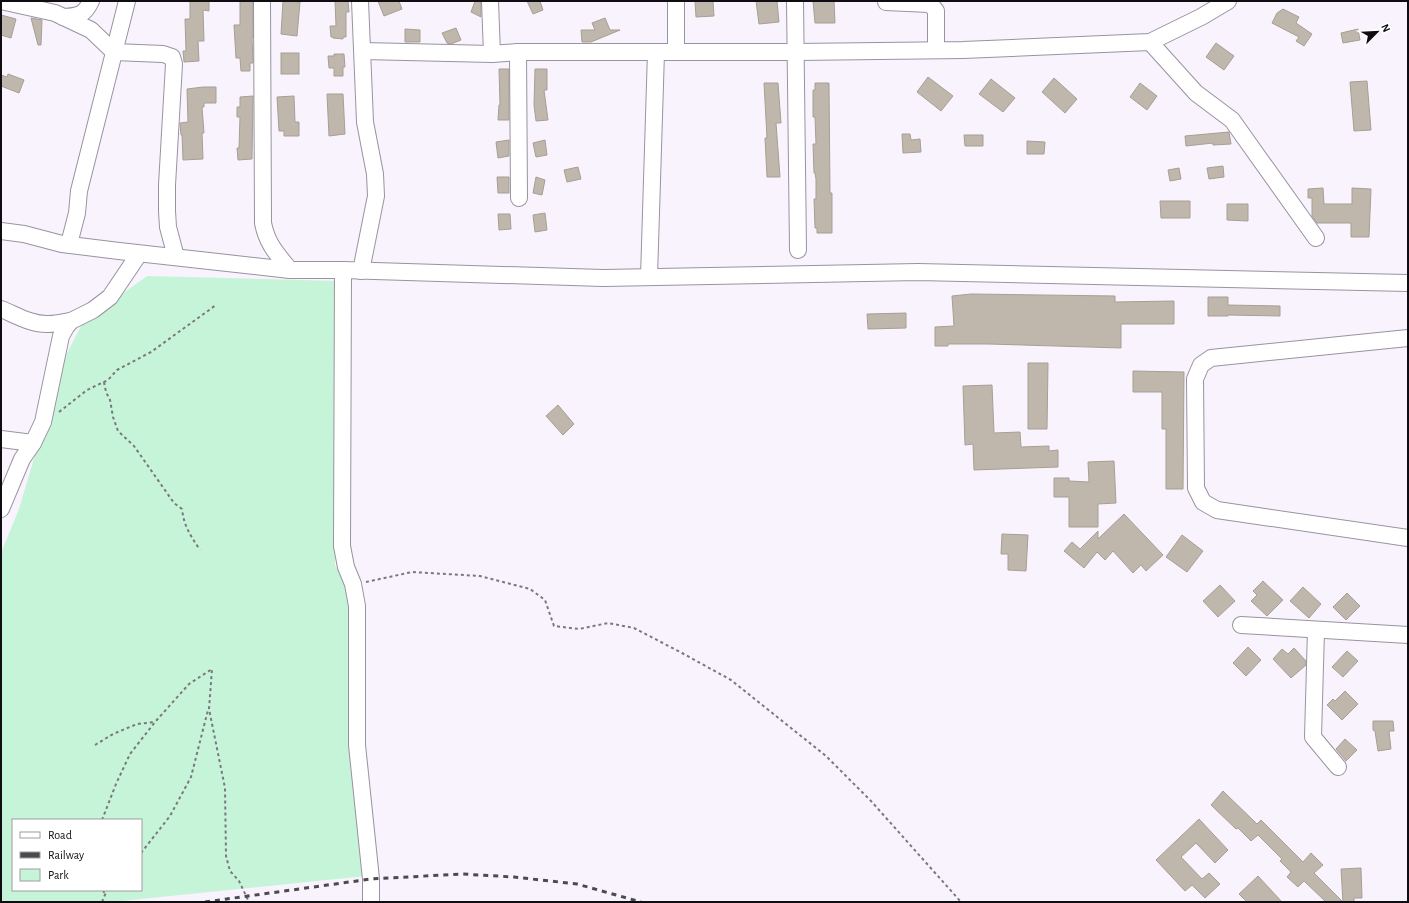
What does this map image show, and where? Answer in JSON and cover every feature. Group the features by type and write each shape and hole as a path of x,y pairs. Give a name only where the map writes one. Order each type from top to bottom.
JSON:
{"street":[{"path":"1,1 55,13 92,30 114,52 163,54 172,57 174,64 167,185 167,211 168,227 176,257"},
{"path":"63,17 77,16 87,9 91,1"},
{"path":"69,244 77,213 79,191 127,1"},
{"path":"262,1 263,223 265,235 271,246 290,270"},
{"path":"360,1 365,122 375,174 376,196 362,271"},
{"path":"490,1 492,54"},
{"path":"676,1 676,52"},
{"path":"795,1 798,250"},
{"path":"363,52 492,54 518,52 796,52 936,50 1150,42 1201,17 1228,1"},
{"path":"886,2 930,4 934,7 936,11 936,50"},
{"path":"1150,42 1196,93 1232,120 1316,238"},
{"path":"518,52 519,198"},
{"path":"649,277 656,52"},
{"path":"1,231 69,244 139,254 290,270 343,270 603,278 918,272 1408,283"},
{"path":"1,509 8,476 33,443 43,422 61,336 66,326 71,321 93,310 110,298 139,254"},
{"path":"343,270 342,546 346,568 353,584 358,606 357,745 372,902"},
{"path":"1,309 30,322 40,324 71,321"},
{"path":"1408,338 1211,358 1201,365 1195,379 1196,488 1203,502 1217,510 1408,538"},
{"path":"1,439 33,443"},
{"path":"1241,625 1408,635"},
{"path":"1316,630 1313,737 1338,768"}],"path":[{"path":"43,422 57,414 87,390 108,380 117,370 151,352 216,305"},
{"path":"104,382 106,392 110,400 112,417 118,431 134,446 174,503 182,509 183,519 187,530 200,550"},
{"path":"353,584 412,572 480,576 530,589 545,600 554,626 579,629 608,624 634,628 682,653 731,680 826,756 871,801 961,902"},
{"path":"102,819 130,754 155,722 189,684 212,669 208,709 191,777 170,816 142,851"},
{"path":"208,709 225,788 226,856 230,871 238,881 249,902"},
{"path":"95,745 114,734 137,724 155,722"},
{"path":"102,902 106,891"}],"green space":[{"path":"147,276 338,281 335,565 353,597 366,876 112,902 1,902 1,553 19,509 62,363 83,322"}],"building":[{"path":"190,1 209,1 209,11 203,10 204,41 198,41 199,61 184,62 183,51 186,51 185,19 190,19"},
{"path":"240,1 253,1 253,63 250,63 250,71 241,71 240,58 236,58 234,25 240,25"},
{"path":"283,1 300,2 297,36 281,34"},
{"path":"335,1 348,1 349,12 346,12 346,37 343,37 343,39 331,37 330,26 336,26"},
{"path":"378,1 399,1 402,9 384,16"},
{"path":"475,1 481,1 481,17 471,12"},
{"path":"527,1 540,1 543,10 533,14"},
{"path":"695,1 713,1 714,16 696,17"},
{"path":"756,1 777,1 779,22 759,24"},
{"path":"813,1 834,1 835,23 815,23"},
{"path":"1283,9 1299,17 1296,23 1312,34 1304,46 1296,41 1299,37 1272,23 1277,13"},
{"path":"1,15 16,19 11,38 1,35"},
{"path":"31,18 42,20 41,45 38,45"},
{"path":"605,18 610,30 620,30 591,42 582,42 581,30 595,30 592,23"},
{"path":"456,28 461,40 451,44 447,43 442,33"},
{"path":"405,29 420,30 420,42 405,42"},
{"path":"1358,29 1360,40 1343,43 1341,33"},
{"path":"1216,43 1234,56 1224,70 1206,57"},
{"path":"281,53 299,53 299,74 281,74"},
{"path":"334,54 344,54 345,67 343,67 343,76 334,76 334,68 329,68 328,56 334,56"},
{"path":"499,69 509,69 509,120 498,120 500,105"},
{"path":"535,69 547,69 547,90 544,90 548,120 536,121 534,105"},
{"path":"8,74 24,80 19,93 1,86 1,75 7,77"},
{"path":"928,77 953,96 941,111 917,92"},
{"path":"1054,78 1077,99 1065,113 1042,92"},
{"path":"991,79 1015,98 1003,112 979,94"},
{"path":"1367,81 1371,130 1354,131 1350,82"},
{"path":"764,83 778,83 781,123 776,123 780,177 767,177 765,138 767,138"},
{"path":"815,83 829,83 832,233 817,233 817,228 815,228 814,199 816,199 816,179 814,173 813,144 816,144 815,117 813,117 813,90 815,90"},
{"path":"1140,83 1157,96 1147,110 1130,97"},
{"path":"216,87 216,103 204,103 204,107 202,107 204,133 202,133 203,159 183,160 180,123 188,122 187,89"},
{"path":"327,94 343,94 345,134 329,136"},
{"path":"253,96 252,159 238,160 237,148 239,148 240,117 237,117 237,107 240,107 240,97"},
{"path":"294,96 295,122 299,122 299,136 284,136 284,131 279,131 277,97"},
{"path":"1229,132 1231,144 1213,145 1213,143 1186,146 1185,136"},
{"path":"902,134 910,134 911,140 920,139 921,152 903,153"},
{"path":"964,135 983,135 983,146 965,146"},
{"path":"509,140 509,156 498,158 496,142"},
{"path":"545,140 547,155 536,157 533,143"},
{"path":"1027,141 1045,142 1044,154 1027,154"},
{"path":"1223,166 1224,177 1209,179 1207,168"},
{"path":"578,167 581,179 567,182 564,170"},
{"path":"1179,168 1181,179 1170,181 1168,170"},
{"path":"497,177 509,177 509,193 498,193"},
{"path":"536,177 545,180 542,195 533,193"},
{"path":"1323,188 1324,204 1352,204 1352,188 1371,189 1369,237 1351,237 1351,223 1317,223 1312,216 1312,198 1308,198 1308,189"},
{"path":"1160,201 1190,201 1190,218 1161,218"},
{"path":"1227,204 1248,204 1248,221 1227,220"},
{"path":"545,213 547,230 535,232 533,215"},
{"path":"498,214 510,214 511,229 499,230"},
{"path":"971,294 1115,296 1115,302 1174,301 1174,324 1121,324 1121,348 989,344 948,344 948,346 935,346 935,327 954,326 952,296"},
{"path":"1208,297 1228,297 1228,305 1280,306 1280,316 1208,316"},
{"path":"906,313 906,328 868,329 867,314"},
{"path":"1028,363 1048,363 1047,429 1028,429"},
{"path":"1133,371 1184,372 1183,489 1166,489 1166,429 1162,429 1162,392 1133,392"},
{"path":"992,385 994,433 1020,432 1021,447 1049,446 1049,451 1058,450 1058,467 974,470 973,444 965,445 963,386"},
{"path":"558,405 574,424 563,435 546,416"},
{"path":"1114,461 1116,503 1098,504 1098,527 1069,527 1069,497 1054,497 1054,478 1069,478 1069,481 1089,482 1088,462"},
{"path":"1124,514 1163,555 1146,571 1141,565 1133,573 1113,551 1105,560 1097,552 1084,568 1064,551 1072,542 1080,549 1098,531 1098,539"},
{"path":"1002,534 1028,535 1026,571 1008,570 1008,554 1001,554"},
{"path":"1182,535 1203,551 1187,572 1166,557"},
{"path":"1263,581 1283,600 1267,616 1251,601 1257,595 1253,591"},
{"path":"1220,585 1235,601 1218,617 1203,601"},
{"path":"1303,587 1321,604 1309,618 1290,601"},
{"path":"1347,593 1360,606 1346,620 1333,607"},
{"path":"1248,647 1261,660 1246,676 1233,663"},
{"path":"1294,648 1306,661 1306,665 1291,678 1273,659 1282,649 1288,654"},
{"path":"1347,651 1358,661 1343,677 1332,667"},
{"path":"1345,691 1358,704 1342,720 1327,705 1333,699 1335,701"},
{"path":"1373,721 1393,721 1394,731 1389,731 1391,749 1378,751 1375,731 1373,730"},
{"path":"1345,739 1357,750 1346,761 1336,749"},
{"path":"1223,791 1257,824 1261,820 1303,862 1311,853 1323,865 1314,873 1343,902 1326,902 1304,881 1298,887 1287,877 1291,872 1280,861 1282,859 1258,835 1251,841 1211,805"},
{"path":"1199,819 1228,850 1215,863 1196,843 1181,857 1202,879 1209,873 1220,884 1205,898 1192,885 1185,891 1156,860"},
{"path":"1361,868 1362,898 1354,898 1354,902 1343,902 1341,869"},
{"path":"1258,876 1282,902 1247,902 1239,894"}],"railway":[{"path":"205,902 371,879 462,874 514,877 577,884 641,902"}]}
